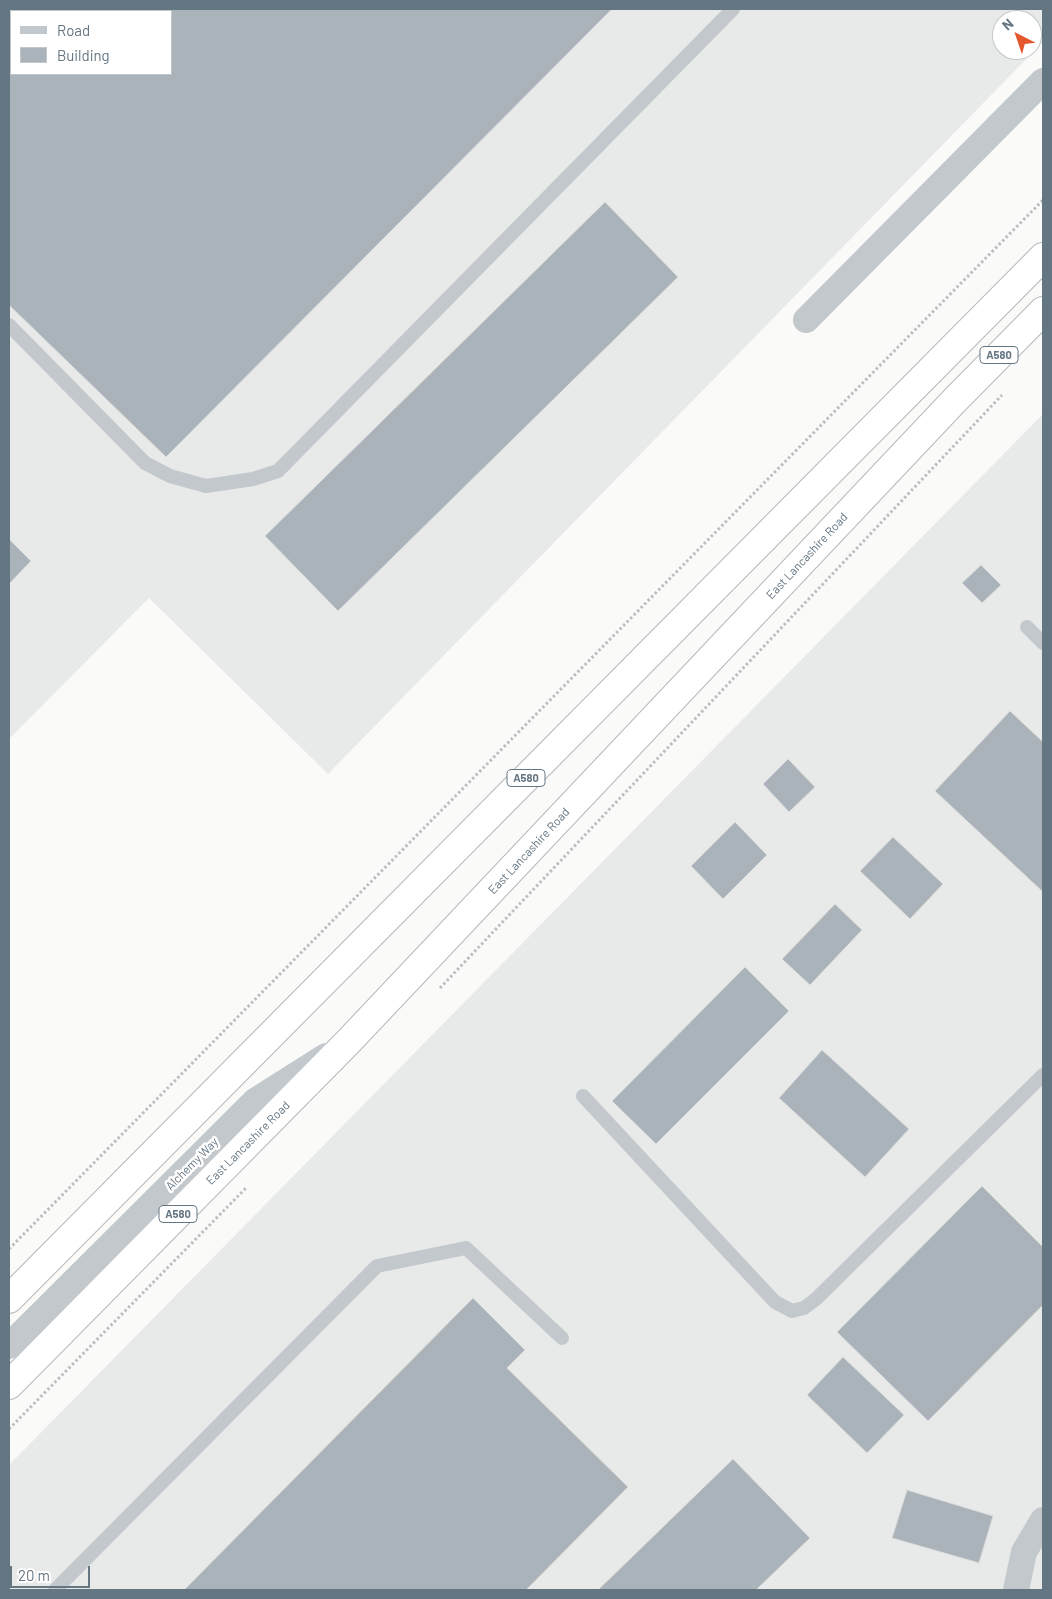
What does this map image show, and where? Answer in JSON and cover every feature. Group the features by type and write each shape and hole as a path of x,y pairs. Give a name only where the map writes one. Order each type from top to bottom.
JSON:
{"highway":[{"name":"A580","path":"9,1299 1043,257"},
{"name":"East Lancashire Road","path":"9,1385 348,1042 941,414 1043,311"}],"street":[{"path":"806,320 1043,82"},
{"name":"Alchemy Way","path":"9,1346 255,1101 348,1042"},
{"path":"1016,1590 1024,1552 1043,1520"}],"lane":[{"path":"9,325 145,463 170,476 206,486 253,479 278,471 733,9"},
{"path":"1027,627 1043,643"},
{"path":"583,1096 776,1302 792,1311 804,1308 816,1299 1043,1075"},
{"path":"55,1590 377,1266 466,1248 562,1338"}],"path":[{"path":"9,1249 1043,200"}],"shaded area":[{"path":"9,9 1043,9 1042,43 1042,10 992,10 992,60 1025,60 328,774 149,598 9,739"},
{"path":"1043,414 1043,1590 9,1590 9,1465"}],"building":[{"path":"612,9 166,457 9,305 10,74 172,75 172,10 74,10"},
{"path":"605,202 678,277 338,611 265,536"},
{"path":"9,539 31,561 9,584"},
{"path":"981,565 1001,585 982,603 962,583"},
{"path":"1010,711 1043,742 1043,892 935,791"},
{"path":"788,759 815,787 789,812 763,784"},
{"path":"735,822 767,855 723,899 691,866"},
{"path":"893,837 943,884 910,919 860,871"},
{"path":"835,904 862,930 810,985 782,959"},
{"path":"745,967 789,1011 656,1144 612,1101"},
{"path":"822,1050 909,1129 865,1177 779,1098"},
{"path":"982,1186 1043,1247 1043,1305 928,1421 837,1332"},
{"path":"473,1298 525,1350 507,1368 628,1487 526,1590 184,1590"},
{"path":"843,1357 904,1415 867,1453 807,1395"},
{"path":"733,1459 810,1538 756,1590 598,1590"},
{"path":"907,1490 993,1516 979,1563 892,1538"}]}
